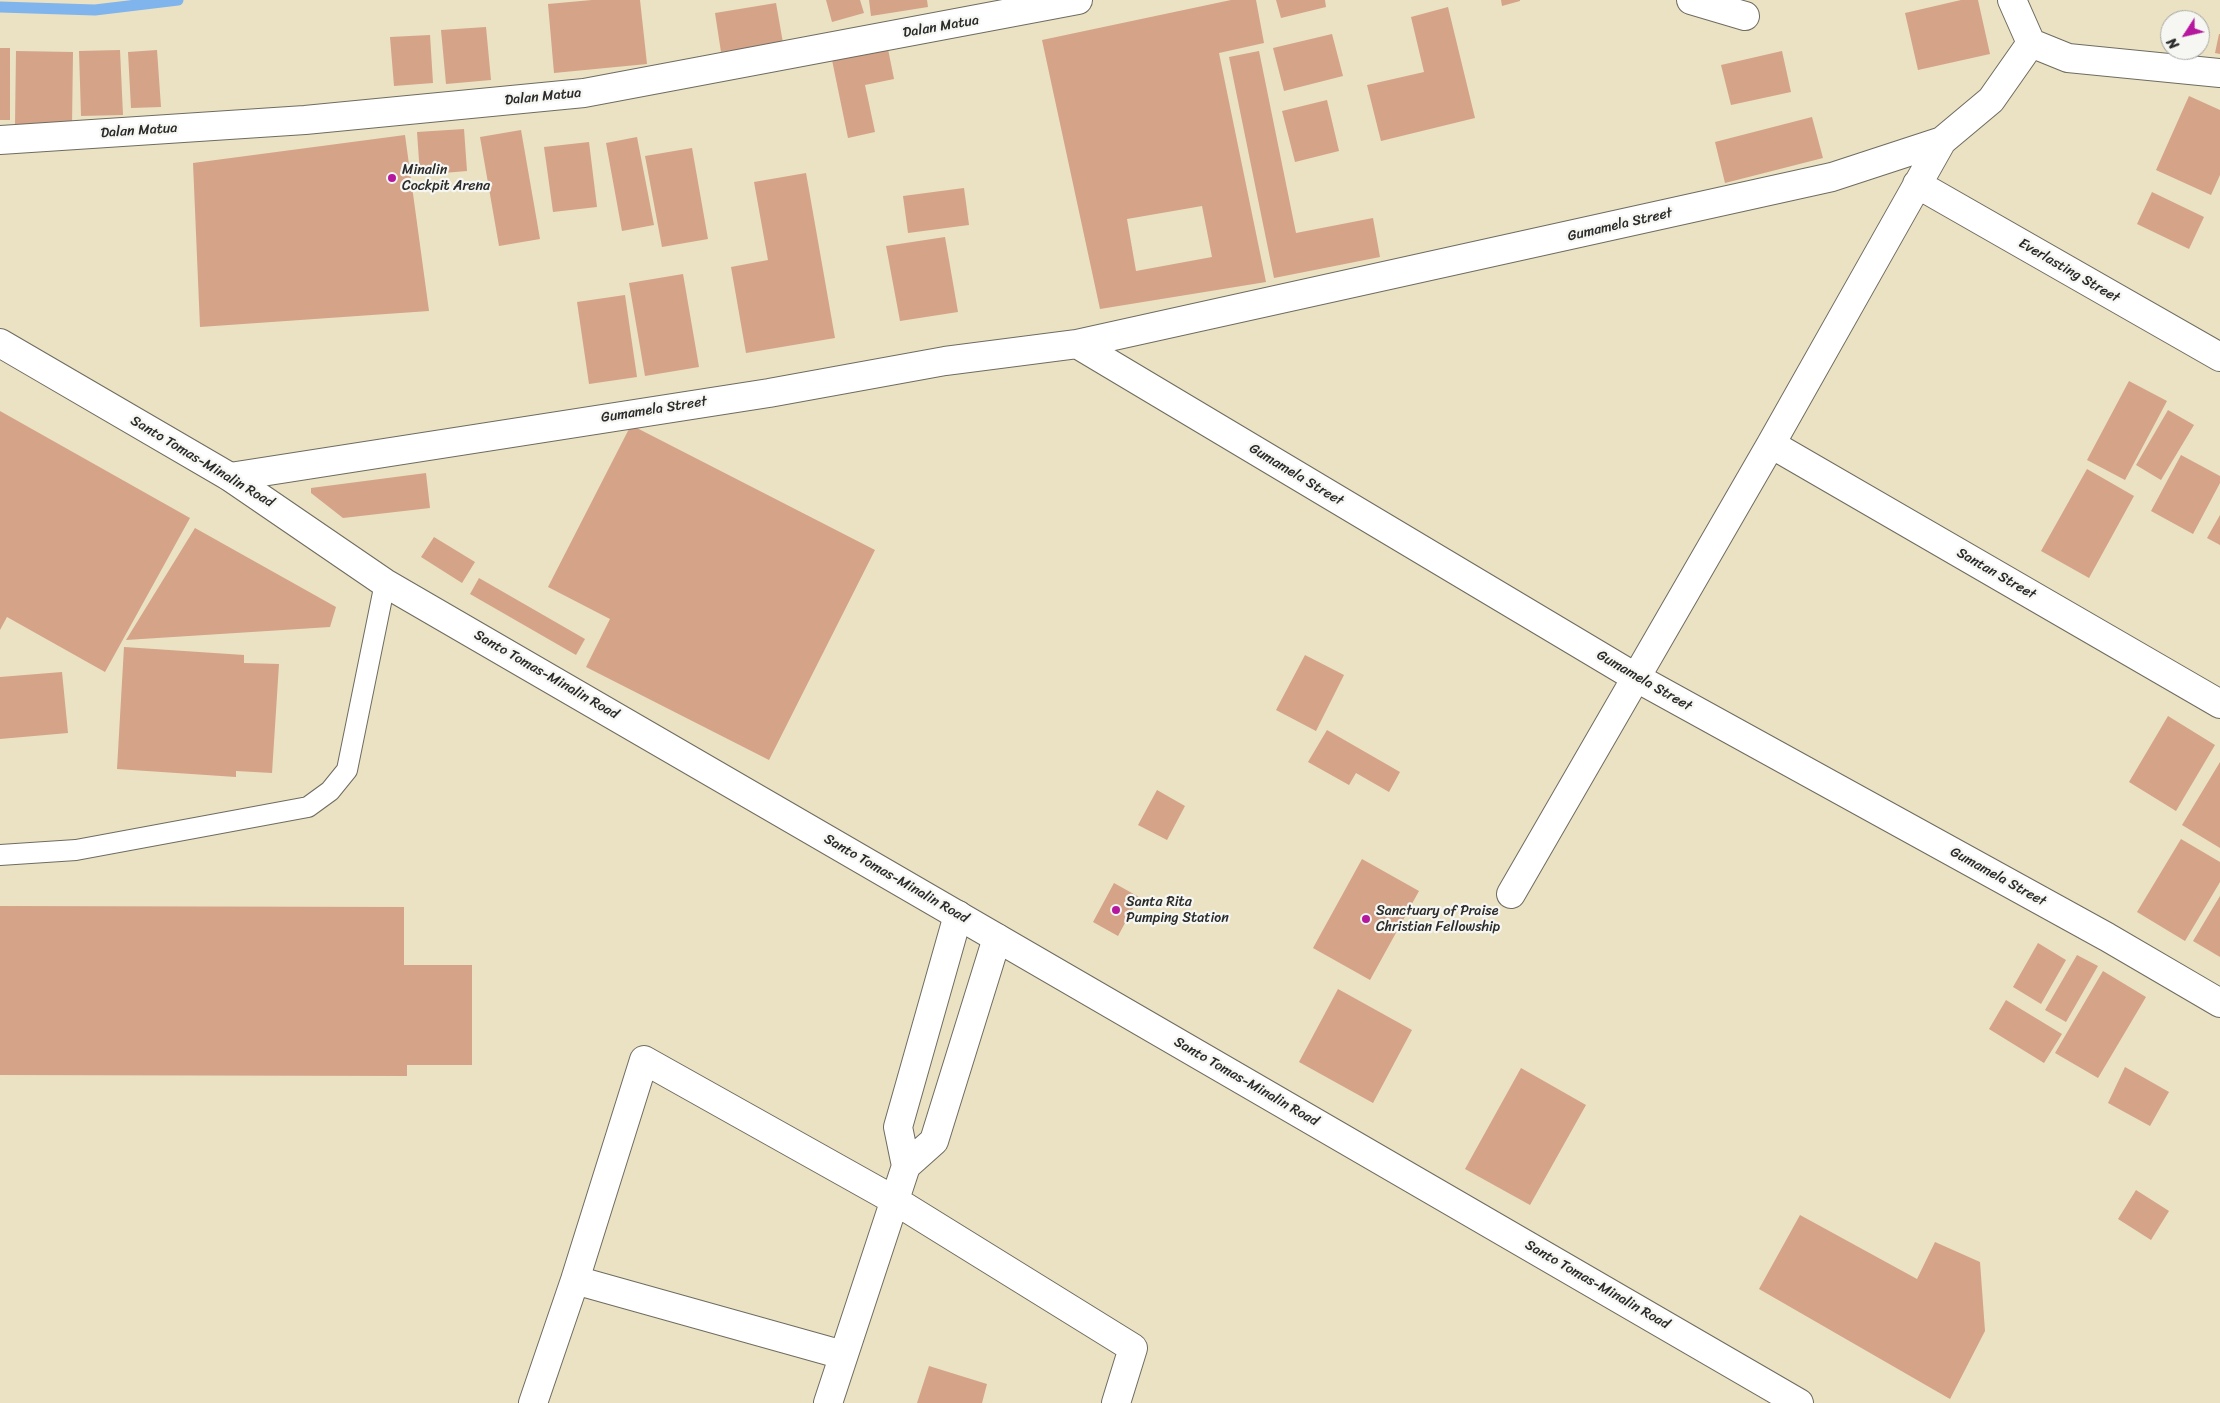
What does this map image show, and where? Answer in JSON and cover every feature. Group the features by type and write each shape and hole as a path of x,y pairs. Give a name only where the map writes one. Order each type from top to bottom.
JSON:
{"street":[{"name":"Dalan Matua","path":"0,140 305,120 584,93 1078,0"},
{"path":"1690,0 1745,16"},
{"path":"2012,0 2031,43 2068,58 2220,73"},
{"name":"Gumamela Street","path":"230,477 769,393 945,361 1077,344 1832,177 1942,141 1991,100 2031,43"},
{"path":"1511,894 1635,677 1772,444 1942,141"},
{"name":"Everlasting Street","path":"1917,184 2220,357"},
{"name":"Santo Tomas-Minalin Road","path":"0,344 230,477 385,583 1799,1403"},
{"name":"Gumamela Street","path":"1077,344 1635,677 2098,932 2220,1003"},
{"name":"Santan Street","path":"1772,444 2220,704"},
{"path":"906,1166 898,1127 958,915"},
{"path":"828,1403 906,1166 934,1141 997,938"},
{"path":"533,1403 575,1280 644,1060 894,1200 1133,1348 1116,1403"},
{"path":"575,1280 843,1355"}],"lane":[{"path":"0,855 76,850 308,806 323,796 330,791 347,770 385,583"}],"building":[{"path":"592,0 640,0 647,64 554,73 548,4"},
{"path":"826,0 860,0 864,13 832,22"},
{"path":"869,0 927,0 928,7 871,16"},
{"path":"1231,0 1256,0 1264,43 1219,53 1266,282 1100,309 1042,40","holes":["1202,206 1212,257 1136,271 1127,219"]},
{"path":"1276,0 1325,0 1326,7 1281,18"},
{"path":"1501,0 1520,0 1520,1 1502,6"},
{"path":"1961,0 1978,0 1990,54 1918,70 1905,13"},
{"path":"776,3 783,43 721,52 715,13"},
{"path":"1448,7 1475,118 1381,141 1367,85 1424,72 1411,17"},
{"path":"486,27 491,80 446,84 441,30"},
{"path":"1332,34 1343,76 1284,91 1273,48"},
{"path":"2220,34 2220,54 2215,53"},
{"path":"430,35 433,83 394,86 390,37"},
{"path":"0,48 10,48 10,120 0,120"},
{"path":"888,49 894,79 865,85 875,132 848,138 832,60"},
{"path":"120,50 123,115 81,116 79,51"},
{"path":"157,50 161,107 131,108 128,52"},
{"path":"16,51 73,52 72,126 15,125"},
{"path":"1259,51 1296,233 1373,218 1380,257 1274,278 1229,57"},
{"path":"1782,51 1791,92 1731,105 1721,65"},
{"path":"2189,96 2220,110 2220,175 2211,195 2156,170"},
{"path":"1327,100 1339,151 1295,162 1282,111"},
{"path":"1812,117 1823,158 1725,183 1715,142"},
{"path":"464,129 467,171 420,175 417,132"},
{"path":"521,130 540,239 499,246 480,137"},
{"path":"405,135 429,311 200,327 193,163"},
{"path":"637,137 654,225 622,231 606,143"},
{"path":"589,142 597,207 553,212 544,147"},
{"path":"692,148 708,239 662,247 645,156"},
{"path":"806,173 835,338 746,353 731,267 768,260 754,182"},
{"path":"964,188 969,225 908,233 903,196"},
{"path":"2152,192 2204,217 2189,249 2137,224"},
{"path":"945,237 958,312 900,321 886,246"},
{"path":"683,274 699,367 645,376 629,283"},
{"path":"625,295 637,377 589,384 577,302"},
{"path":"2129,381 2167,401 2125,480 2087,460"},
{"path":"2168,410 2194,425 2161,480 2136,465"},
{"path":"0,411 190,518 105,672 7,617 0,630"},
{"path":"631,425 875,550 769,760 586,667 610,619 548,587"},
{"path":"2181,455 2220,476 2220,483 2193,534 2151,511"},
{"path":"2087,469 2134,496 2089,578 2041,551"},
{"path":"426,473 430,508 343,518 311,493 311,488"},
{"path":"2220,515 2220,545 2207,538"},
{"path":"195,528 336,607 330,627 126,640"},
{"path":"434,537 475,562 462,583 421,557"},
{"path":"479,578 585,639 576,655 470,594"},
{"path":"124,647 244,655 244,663 279,664 272,773 236,771 236,777 117,769"},
{"path":"1305,655 1344,675 1316,731 1276,710"},
{"path":"62,672 68,733 0,739 0,677"},
{"path":"2168,716 2215,745 2176,811 2129,782"},
{"path":"1327,730 1400,772 1389,792 1356,773 1349,785 1308,762"},
{"path":"2220,762 2220,848 2182,825"},
{"path":"1157,790 1185,806 1167,840 1138,825"},
{"path":"2181,839 2220,862 2220,882 2185,941 2137,912"},
{"name":"Sanctuary of Praise Christian Fellowship","path":"1362,859 1419,891 1370,980 1313,948"},
{"name":"Santa Rita Pumping Station","path":"1114,883 1139,897 1118,936 1093,922"},
{"path":"2220,896 2220,957 2193,941"},
{"path":"0,906 404,907 404,965 472,965 472,1065 407,1065 407,1076 0,1075"},
{"path":"2038,943 2066,960 2041,1004 2013,987"},
{"path":"2077,955 2098,966 2066,1022 2045,1010"},
{"path":"2103,971 2146,997 2098,1078 2055,1053"},
{"path":"1338,989 1412,1030 1373,1103 1299,1062"},
{"path":"2006,1000 2062,1034 2044,1063 1989,1029"},
{"path":"2125,1067 2169,1092 2150,1126 2108,1103"},
{"path":"1521,1068 1586,1105 1530,1205 1465,1169"},
{"path":"2136,1190 2169,1211 2151,1240 2118,1219"},
{"path":"1800,1215 1917,1279 1935,1242 1980,1262 1985,1331 1950,1399 1759,1289"},
{"path":"929,1366 987,1384 982,1403 917,1403"}],"waterway":[{"path":"0,7 95,10 178,0"}],"place":[{"name":"Minalin Cockpit Arena","path":"392,178"},
{"name":"Santa Rita Pumping Station","path":"1116,910"},
{"name":"Sanctuary of Praise Christian Fellowship","path":"1366,919"}]}
